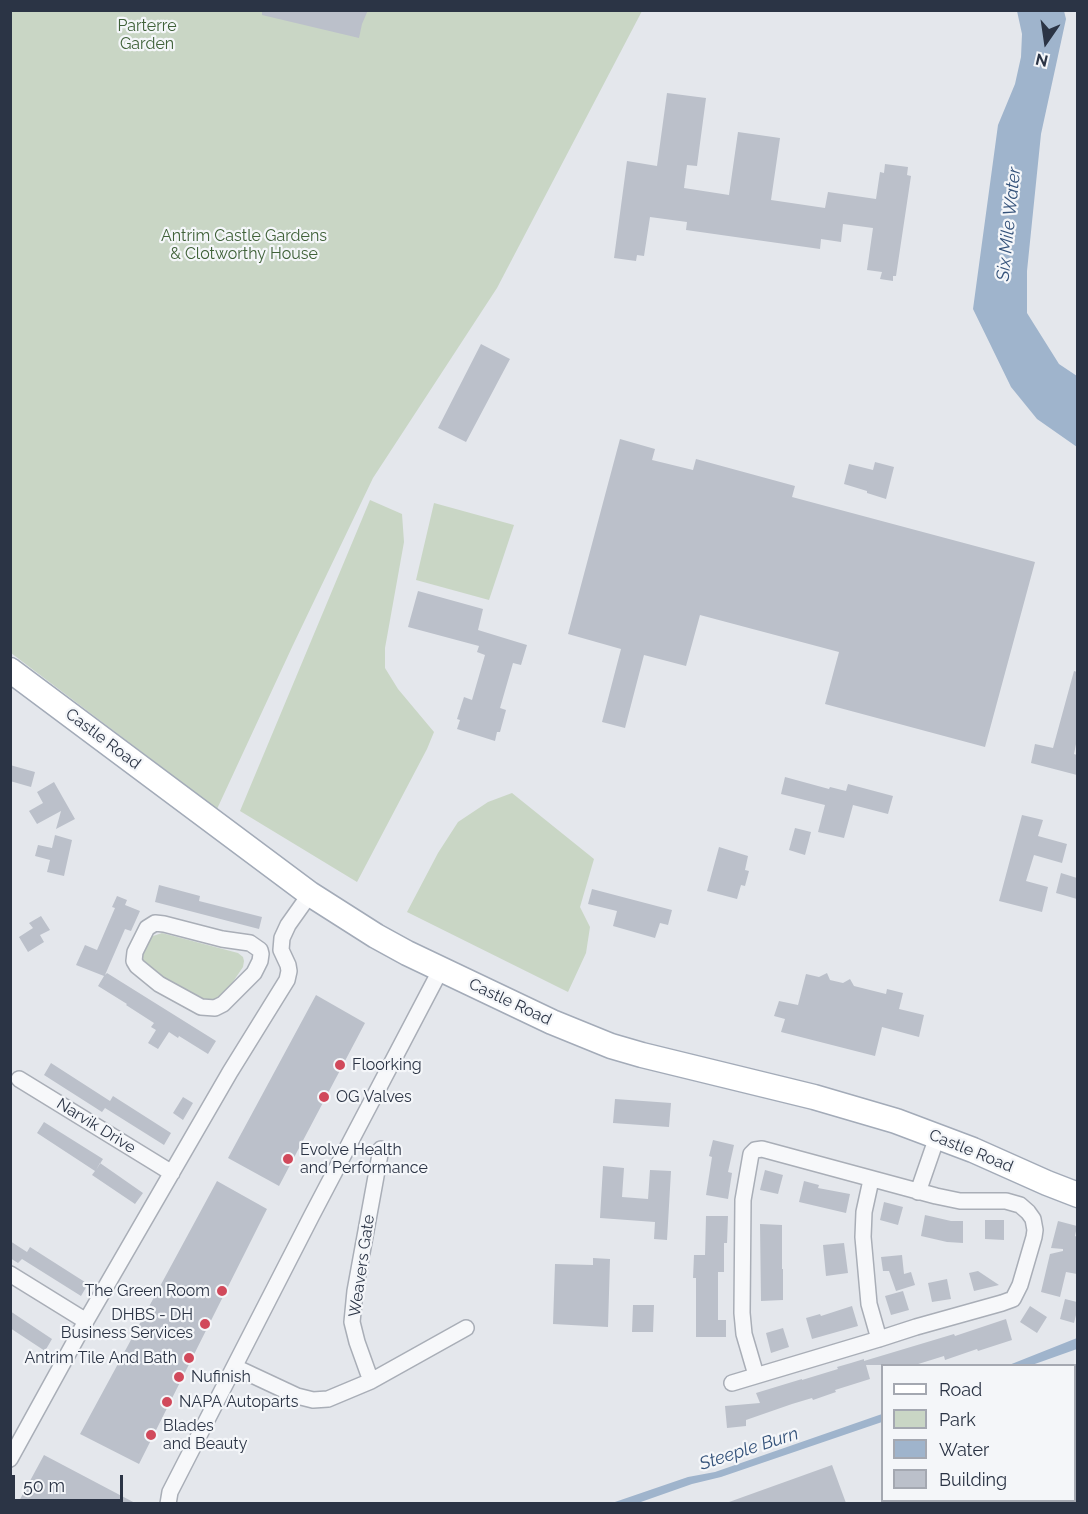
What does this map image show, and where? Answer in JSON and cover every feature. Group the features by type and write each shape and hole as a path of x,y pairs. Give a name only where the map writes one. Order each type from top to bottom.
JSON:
{"main road":[{"name":"Castle Road","path":"14,679 310,894 407,953 552,1022 611,1046 814,1097 896,1121 973,1150 1077,1195"}],"street":[{"path":"10,1459 86,1321 230,1072 287,980 289,968 280,945 284,933 310,894"},
{"path":"159,923 207,936 250,943 259,948 261,956 254,973 226,1002 221,1006 207,1008 193,1004 159,984 139,969 134,957 144,932 150,925 159,923"},
{"path":"261,956 282,953"},
{"path":"168,1503 170,1492 441,969"},
{"name":"Narvik Drive","path":"19,1079 172,1173"},
{"path":"918,1192 937,1137"},
{"name":"Weavers Gate","path":"371,1381 352,1322 355,1291 381,1149"},
{"path":"732,1383 1013,1299 1020,1285 1034,1237 1033,1219 1020,1205 1006,1201 952,1200 762,1149 755,1150 751,1154 743,1200 742,1312 744,1334 756,1375"},
{"path":"871,1180 864,1212 863,1238 869,1304 879,1339"},
{"path":"10,1274 86,1321"},
{"path":"235,1367 297,1396 313,1400 328,1399 371,1381 466,1328"}],"green space":[{"name":"Antrim Castle Gardens & Clotworthy House","path":"10,11 642,11 497,288 373,478 217,809 11,653"},
{"path":"370,500 402,514 404,542 385,648 385,668 398,689 434,732 357,882 240,811"},
{"path":"434,503 514,525 489,600 416,580"},
{"path":"512,793 594,859 580,907 590,927 586,953 568,992 407,912 438,853 458,822 488,802"},
{"path":"162,933 238,953 243,957 243,967 222,998 212,1004 148,970 141,962 144,950 153,936"}],"water":[{"name":"Six Mile Water","path":"1017,11 1064,11 1066,19 1041,134 1027,271 1027,313 1059,364 1077,376 1077,447 1037,419 1011,387 973,309 998,125 1015,84 1021,57 1022,34"},
{"path":"1077,1338 1077,1349 1035,1364 1012,1364"},
{"path":"881,1414 881,1422 721,1477 692,1484 638,1503 612,1503 688,1477 715,1472"}],"building":[{"path":"262,10 368,10 359,38 262,15"},
{"path":"667,93 706,98 697,166 687,165 684,188 729,195 738,132 780,138 771,200 825,208 828,192 876,199 880,172 884,173 885,164 908,167 907,175 911,176 896,276 893,276 893,281 880,279 882,272 867,270 873,228 843,224 841,242 821,239 820,249 686,230 687,222 650,217 644,256 637,255 636,261 614,258 627,161 657,166"},
{"path":"481,344 510,359 466,442 438,428"},
{"path":"620,439 655,449 652,460 693,470 696,459 795,486 792,497 1035,562 985,747 825,704 839,652 700,615 686,666 644,655 625,728 602,722 621,649 568,634"},
{"path":"875,462 894,467 886,499 844,484 849,464 873,470"},
{"path":"418,591 483,609 478,630 527,645 521,665 513,663 500,708 506,710 495,741 457,729 460,720 457,719 464,697 472,700 485,655 477,652 479,646 408,627"},
{"path":"1074,671 1077,672 1077,739 1074,754 1077,755 1077,775 1031,763 1035,744 1053,748"},
{"path":"10,765 35,772 31,787 10,781"},
{"path":"785,777 829,789 830,787 846,791 848,784 893,796 888,814 853,805 844,838 818,832 825,805 781,794"},
{"path":"54,782 75,819 56,829 61,811 37,824 29,811 43,803 37,792"},
{"path":"1022,815 1043,820 1038,836 1067,844 1062,863 1034,855 1026,881 1048,887 1042,912 999,901"},
{"path":"795,828 811,832 805,855 789,850"},
{"path":"55,835 72,840 64,876 47,872 50,860 35,856 38,845 52,848"},
{"path":"719,847 748,856 745,870 749,871 745,886 741,885 737,899 707,891"},
{"path":"1061,873 1077,878 1077,899 1056,893"},
{"path":"159,885 200,896 199,901 262,917 259,929 155,902"},
{"path":"592,889 672,910 668,925 660,923 655,938 613,926 617,911 588,904"},
{"path":"117,896 127,900 125,905 140,911 131,931 125,929 105,975 107,973 216,1041 208,1054 169,1032 158,1049 148,1043 156,1030 151,1027 154,1023 98,986 104,976 76,965 85,945 97,950 115,908 112,907"},
{"path":"41,916 50,930 40,935 44,942 28,952 19,937 33,928 29,923"},
{"path":"827,973 830,980 843,983 850,979 854,986 886,994 887,989 903,993 899,1009 924,1015 919,1037 882,1027 875,1056 781,1032 785,1019 774,1016 779,1001 798,1005 806,974 819,977"},
{"path":"316,995 365,1023 279,1186 228,1158"},
{"path":"51,1063 110,1101 113,1096 171,1133 164,1145 105,1108 102,1112 44,1075"},
{"path":"183,1097 193,1103 183,1120 173,1113"},
{"path":"615,1099 671,1103 669,1127 613,1123"},
{"path":"44,1122 103,1159 100,1163 143,1193 135,1204 92,1175 95,1171 37,1133"},
{"path":"713,1140 734,1145 728,1172 732,1173 728,1199 706,1195 712,1157 709,1156"},
{"path":"603,1166 624,1168 622,1197 648,1199 650,1170 671,1171 667,1240 654,1239 655,1222 600,1218"},
{"path":"765,1170 783,1175 778,1194 760,1190"},
{"path":"217,1181 267,1209 139,1464 80,1434"},
{"path":"804,1181 819,1185 818,1188 850,1194 846,1213 799,1202"},
{"path":"884,1202 903,1207 898,1225 880,1220"},
{"path":"925,1215 951,1221 963,1221 963,1243 921,1236"},
{"path":"706,1216 728,1216 727,1243 724,1243 724,1272 718,1272 718,1320 726,1320 726,1337 696,1337 694,1255 705,1255"},
{"path":"985,1220 1004,1220 1004,1240 985,1239"},
{"path":"1058,1221 1077,1226 1075,1236 1077,1237 1077,1274 1066,1272 1060,1297 1041,1292 1050,1254 1063,1251 1063,1249 1051,1248"},
{"path":"760,1224 782,1225 783,1300 761,1301"},
{"path":"10,1241 27,1252 30,1247 88,1284 81,1296 22,1259 18,1263 10,1258"},
{"path":"844,1243 848,1273 826,1276 823,1245"},
{"path":"902,1255 904,1274 911,1272 915,1285 896,1291 889,1271 883,1271 881,1257"},
{"path":"593,1258 610,1259 608,1327 553,1324 555,1264 593,1265"},
{"path":"978,1271 999,1285 974,1291 969,1273"},
{"path":"947,1279 951,1299 932,1302 928,1283"},
{"path":"903,1291 909,1310 891,1315 885,1296"},
{"path":"1065,1299 1077,1302 1074,1323 1060,1319"},
{"path":"633,1305 654,1305 653,1332 632,1332"},
{"path":"852,1306 858,1326 812,1339 806,1318 820,1314 821,1316"},
{"path":"1030,1306 1047,1317 1037,1333 1020,1322"},
{"path":"10,1311 52,1339 45,1351 10,1328"},
{"path":"1006,1319 1012,1340 945,1360 944,1356 918,1364 866,1365 870,1379 813,1400 812,1398 746,1420 746,1426 727,1428 725,1406 760,1403 756,1393 864,1359 864,1361 954,1334 955,1336"},
{"path":"783,1328 789,1347 771,1353 766,1333"},
{"path":"44,1455 135,1503 18,1503"},
{"path":"832,1465 846,1503 729,1503 729,1502"}],"place":[{"name":"Floorking","path":"340,1065"},
{"name":"OG Valves","path":"324,1097"},
{"name":"Evolve Health and Performance","path":"288,1159"},
{"name":"The Green Room","path":"222,1291"},
{"name":"DHBS - DH Business Services","path":"205,1324"},
{"name":"Antrim Tile And Bath","path":"189,1358"},
{"name":"Nufinish","path":"179,1377"},
{"name":"NAPA Autoparts","path":"167,1402"},
{"name":"Blades and Beauty","path":"151,1435"}],"park label":[{"name":"Parterre Garden","path":"147,35"}],"water label":[{"name":"Steeple Burn","path":"749,1449"}]}
